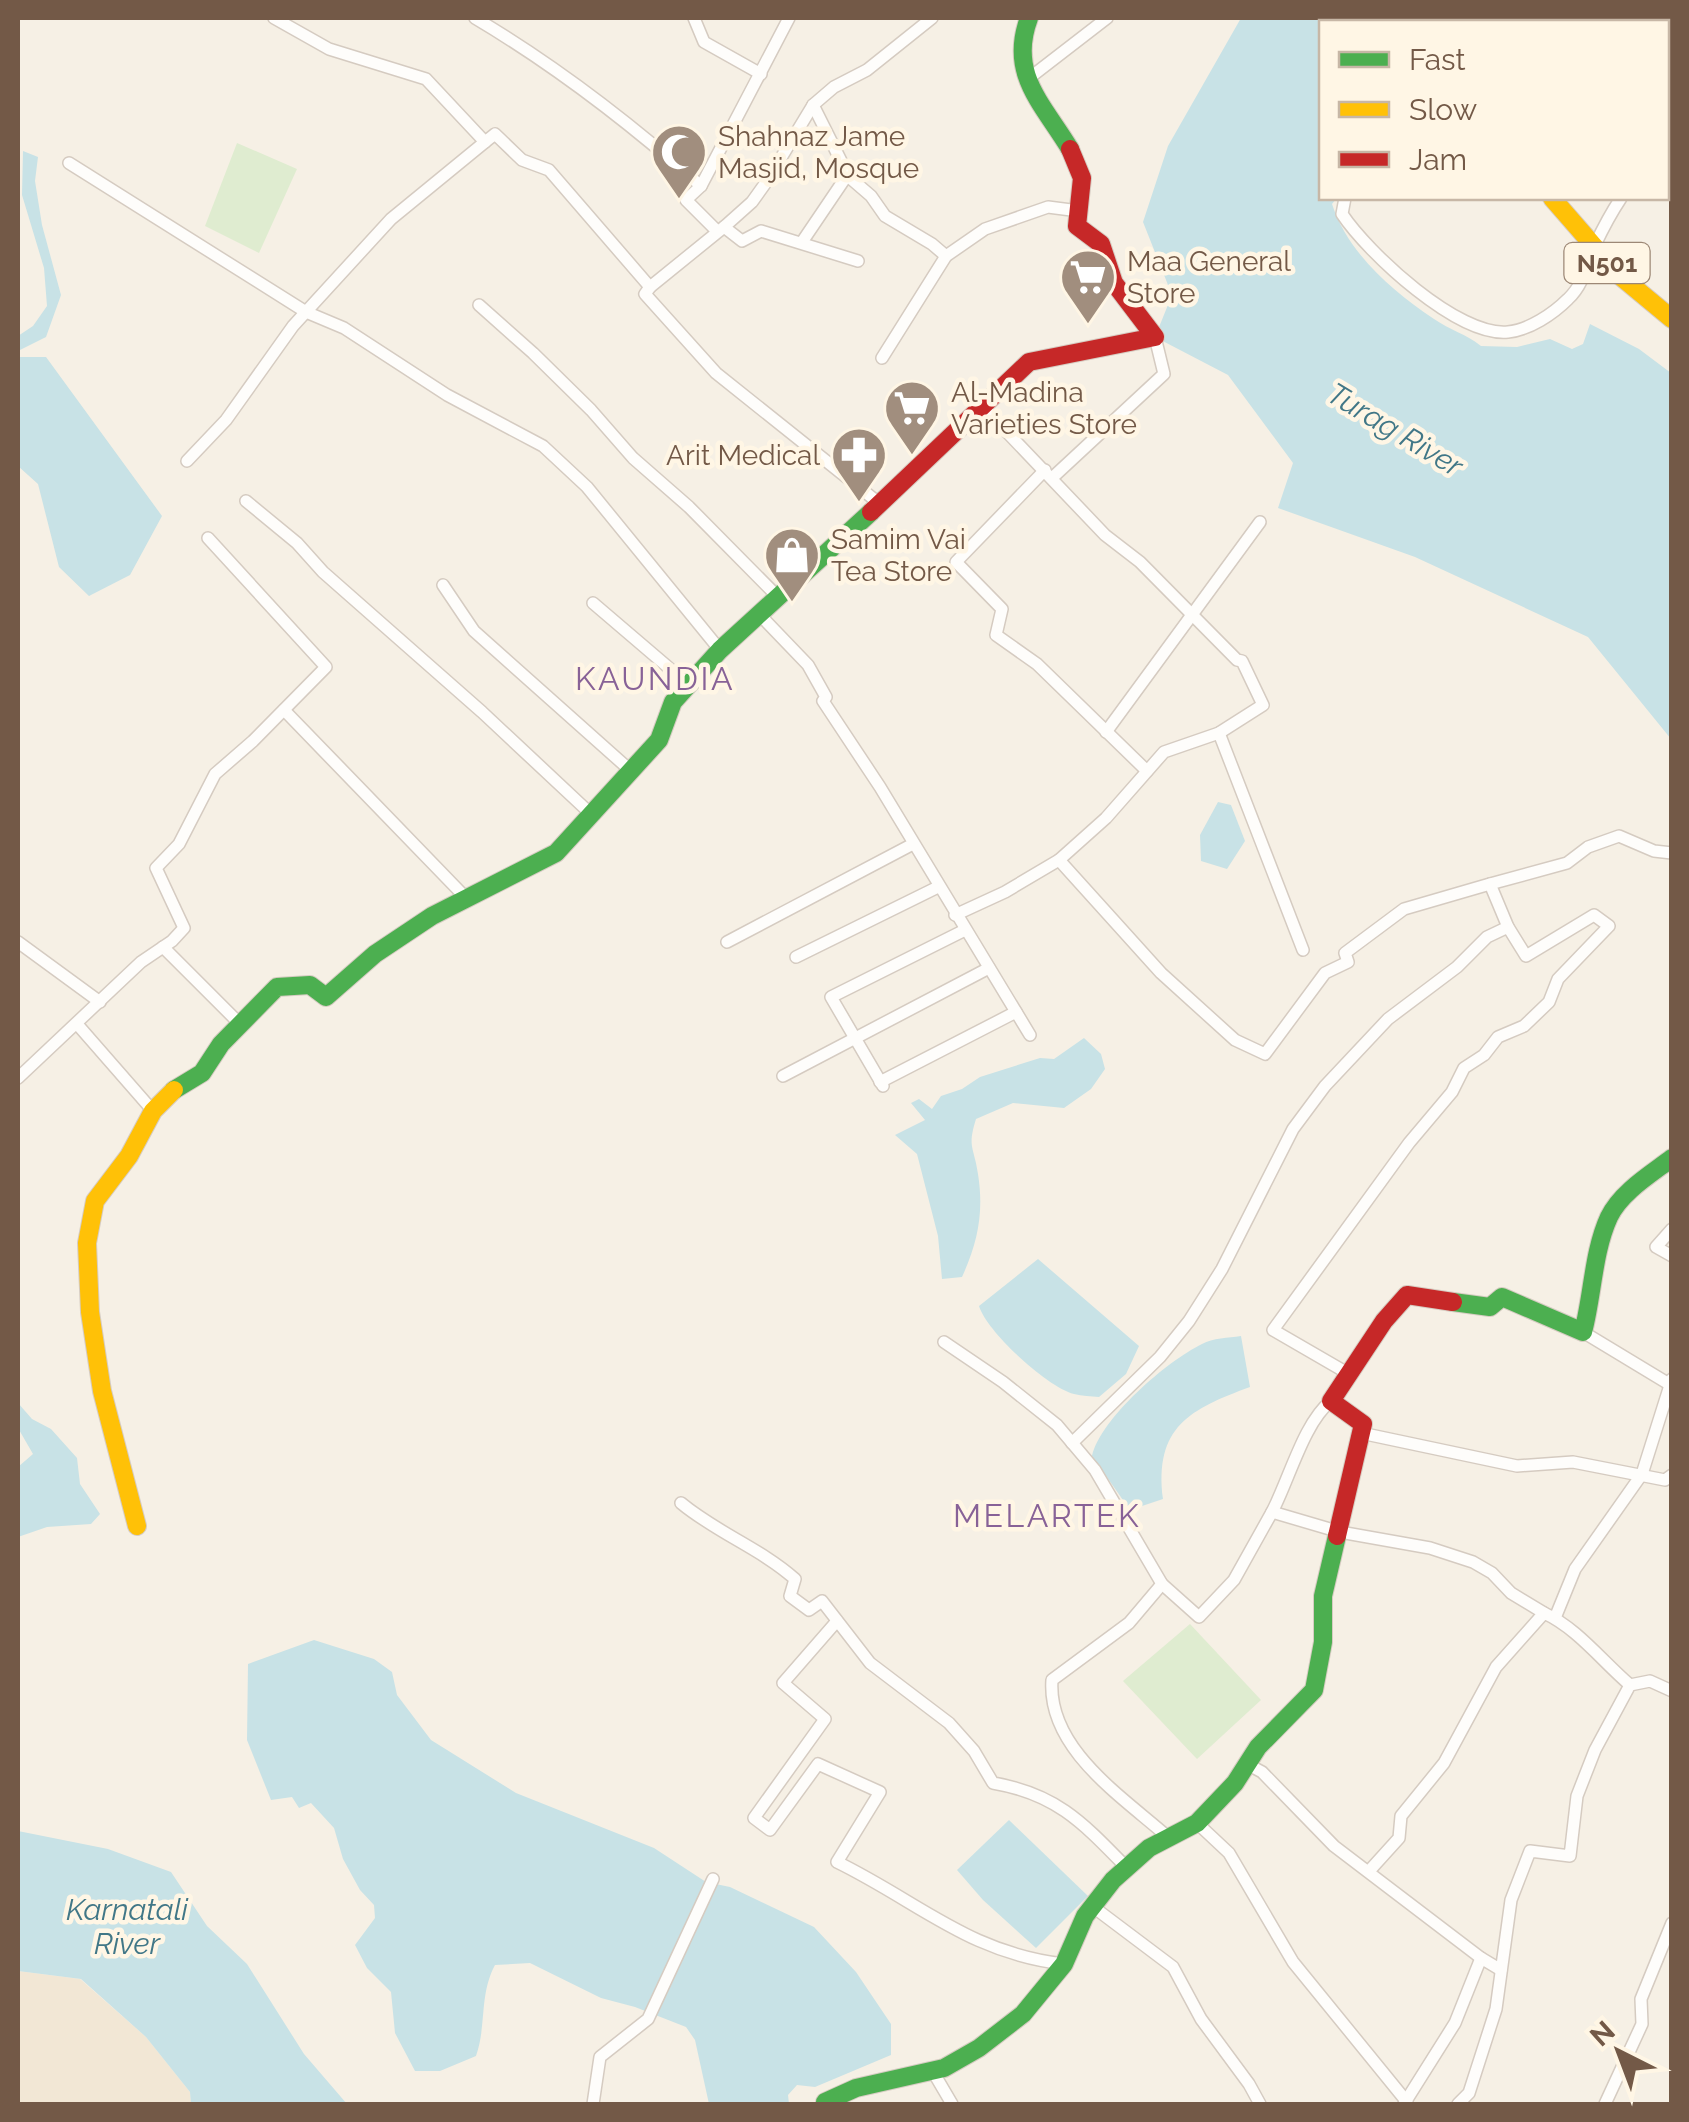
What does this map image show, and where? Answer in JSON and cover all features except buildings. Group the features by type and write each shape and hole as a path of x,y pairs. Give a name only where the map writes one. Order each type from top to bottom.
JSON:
{"main road":[{"path":"137,1526 102,1391 90,1312 87,1243 95,1201 168,1094 202,1072 221,1044 278,987 310,985 326,997 375,954 432,916 556,853 659,740 673,702 720,650 1029,362 1155,337 1114,288 1104,268 1100,244 1077,226 1083,177 1068,145 1040,110 1028,78 1020,47 1029,18"},
{"name":"N501","path":"1554,200 1618,275 1672,319"},
{"path":"827,2104 856,2088 944,2068 979,2048 1023,2014 1064,1964 1074,1935 1092,1906 1148,1848 1197,1823 1235,1784 1258,1747 1314,1690 1323,1642 1323,1596 1363,1424 1331,1402 1384,1321 1407,1294 1490,1307 1502,1297 1583,1332 1594,1293 1596,1258 1610,1214 1634,1187 1672,1158"}],"street":[{"path":"274,18 329,49 426,79 485,142"},
{"path":"475,18 596,98 702,186"},
{"path":"694,18 704,42 761,74"},
{"path":"789,18 702,186 686,200 742,241 761,231 858,261"},
{"path":"880,504 716,373 645,294 752,202 813,105 867,70 932,18"},
{"path":"1028,78 1107,18"},
{"path":"813,105 848,174 872,196 885,216 946,256"},
{"path":"187,462 226,420 306,312 391,219 495,134 522,160 549,170 650,287"},
{"path":"70,163 306,312 344,328 447,395 543,446 599,501 720,650"},
{"path":"802,242 848,174"},
{"path":"1344,200 1342,214 1352,229 1428,298 1484,329 1505,332 1520,330 1554,310 1581,284 1608,217 1621,200"},
{"path":"882,358 946,256 985,228 1048,207 1079,211"},
{"path":"479,305 592,410 633,458 690,507 779,598"},
{"path":"1147,771 1037,664 996,635 1002,609 956,562 1048,474 1164,374 1155,337"},
{"path":"955,915 1005,892 1059,860 1106,818 1164,752 1219,733 1263,705 1242,661 1140,562 1105,535 983,408"},
{"path":"246,501 297,543 323,572 592,815"},
{"path":"1106,732 1260,522"},
{"path":"18,1078 184,928 156,868 179,844 215,774 326,667 208,538"},
{"path":"444,586 474,630 631,771"},
{"path":"593,603 688,685"},
{"path":"760,615 808,665 826,697 823,701 1030,1035"},
{"path":"284,710 467,899"},
{"path":"1219,733 1304,950"},
{"path":"1059,860 1161,973 1235,1040 1265,1054 1324,973 1348,962 1346,953 1404,909 1567,863 1588,847 1619,836 1654,851 1672,853"},
{"path":"727,942 914,844"},
{"path":"1349,1374 1273,1330 1409,1143 1452,1092 1464,1068 1484,1055 1498,1038 1524,1026 1549,1002 1558,979 1609,926 1594,915 1526,956 1490,884"},
{"path":"796,956 938,887"},
{"path":"1072,1443 1160,1357 1190,1320 1222,1269 1293,1129 1325,1086 1388,1020 1457,967 1486,938 1508,926"},
{"path":"965,930 831,996 882,1084 1016,1012"},
{"path":"18,942 100,1002"},
{"path":"164,947 240,1024"},
{"path":"783,1076 989,968"},
{"path":"77,1024 153,1112"},
{"path":"1672,1229 1656,1247 1672,1256"},
{"path":"1370,1870 1400,1838 1401,1816 1444,1764 1496,1667 1550,1615 1575,1570 1642,1474 1670,1382 1583,1332"},
{"path":"944,1342 1057,1425 1095,1470 1162,1584 1200,1617 1234,1580 1272,1512 1306,1433 1320,1410 1331,1402"},
{"path":"1361,1433 1517,1466 1574,1462 1664,1480 1672,1475"},
{"path":"682,1503 724,1536 771,1558 795,1579 790,1596 808,1610 822,1601 870,1663 949,1723 974,1750 993,1783 1026,1788 1058,1805 1127,1868"},
{"path":"1272,1512 1340,1532 1430,1548 1473,1562 1492,1573 1511,1593 1566,1623 1630,1685"},
{"path":"1162,1584 1128,1622 1052,1680 1050,1696 1062,1730 1079,1755 1169,1838"},
{"path":"837,1621 783,1683 825,1719 754,1818 770,1830 818,1764 880,1792 838,1862 872,1879 934,1920 996,1949 1028,1960 1064,1964"},
{"path":"1458,2104 1469,2093 1496,2009 1511,1900 1530,1851 1570,1856 1577,1796 1594,1750 1630,1685 1650,1681 1672,1691"},
{"path":"1247,1764 1262,1772 1334,1846 1501,1970"},
{"path":"1197,1823 1229,1853 1293,1962 1405,2103 1455,2023 1481,1958"},
{"path":"592,2104 600,2057 648,2019 714,1879"},
{"path":"1092,1906 1173,1968 1202,2020 1260,2104"},
{"path":"1605,2104 1642,2024 1641,1999 1672,1923"},
{"path":"932,2070 952,2104"}],"shaded area":[{"path":"18,1971 80,1979 146,2037 190,2092 191,2104 18,2104"}],"green space":[{"path":"237,143 297,169 259,253 205,226"},
{"path":"1190,1624 1261,1700 1197,1759 1123,1681"}],"water":[{"name":"Turag River","path":"1241,18 1473,18 1319,20 1319,200 1335,200 1332,204 1349,239 1387,283 1434,319 1481,346 1517,347 1550,339 1572,349 1583,344 1590,324 1639,349 1671,373 1671,739 1588,637 1415,557 1278,508 1293,463 1228,375 1155,337 1172,295 1143,222 1168,146"},
{"path":"23,151 38,157 35,181 42,225 61,295 46,337 18,351 18,336 33,326 47,306 44,268 22,195"},
{"path":"18,357 46,357 162,516 130,575 89,596 59,567 38,484 18,466"},
{"path":"1218,802 1231,805 1245,841 1227,869 1201,861 1200,835"},
{"path":"1084,1038 1101,1054 1105,1069 1091,1089 1064,1108 1013,1103 976,1119 972,1142 980,1214 976,1239 962,1277 942,1279 938,1236 917,1154 895,1135 925,1120 911,1103 919,1099 932,1109 941,1096 980,1077 1040,1058 1054,1059"},
{"path":"1038,1259 1139,1346 1126,1374 1099,1397 1062,1389 1034,1370 993,1330 979,1306"},
{"path":"1241,1336 1250,1387 1210,1404 1181,1424 1164,1454 1163,1499 1130,1510 1092,1456 1108,1425 1137,1392 1188,1352 1211,1340"},
{"path":"18,1403 32,1419 51,1429 77,1458 80,1484 100,1514 91,1524 47,1527 18,1537 18,1467 33,1454 18,1428"},
{"path":"314,1640 374,1659 392,1672 397,1695 431,1740 516,1793 654,1848 706,1882 730,1887 814,1927 856,1972 891,2024 891,2055 815,2087 797,2085 788,2095 789,2104 709,2104 695,2040 686,2027 601,1998 530,1963 495,1965 487,1987 476,2056 440,2071 415,2071 395,2033 391,1992 367,1968 355,1945 375,1918 374,1905 360,1890 343,1859 334,1828 311,1803 299,1808 292,1797 271,1800 247,1740 248,1664"},
{"path":"1009,1820 1088,1896 1036,1948 983,1900 957,1870"},
{"name":"Karnatali River","path":"18,1831 108,1849 171,1872 207,1926 247,1964 304,2054 347,2104 191,2104 190,2092 146,2037 81,1979 18,1971"}],"traffic: fast":[{"path":"1029,18 1024,38 1026,72 1040,103 1070,149"},
{"path":"174,1090 202,1073 221,1044 277,987 310,985 326,997 375,954 432,916 556,853 659,740 673,702 720,650 871,512"},
{"path":"1453,1302 1490,1307 1502,1297 1583,1332 1609,1217 1629,1192 1672,1158"},
{"path":"827,2104 856,2088 944,2068 979,2048 1023,2014 1064,1964 1085,1916 1113,1880 1149,1848 1197,1823 1235,1783 1258,1747 1314,1690 1323,1642 1323,1596 1337,1536"}],"traffic: slow":[{"path":"1554,200 1619,275 1672,319"},
{"path":"137,1526 102,1391 90,1312 87,1243 95,1201 129,1156 153,1111 174,1090"}],"traffic: jam":[{"path":"871,512 1029,362 1155,337 1114,283 1101,244 1077,226 1082,178 1070,149"},
{"path":"1337,1536 1363,1424 1331,1401 1384,1321 1407,1295 1453,1302"}],"place":[{"name":"Shahnaz Jame Masjid, Mosque","path":"679,201"},
{"name":"Maa General Store","path":"1088,326"},
{"name":"Al-Madina Varieties Store","path":"912,457"},
{"name":"Arit Medical","path":"859,504"},
{"name":"Samim Vai Tea Store","path":"792,604"}],"district":[{"name":"KAUNDIA","path":"655,679"},
{"name":"MELARTEK","path":"1047,1516"}]}
